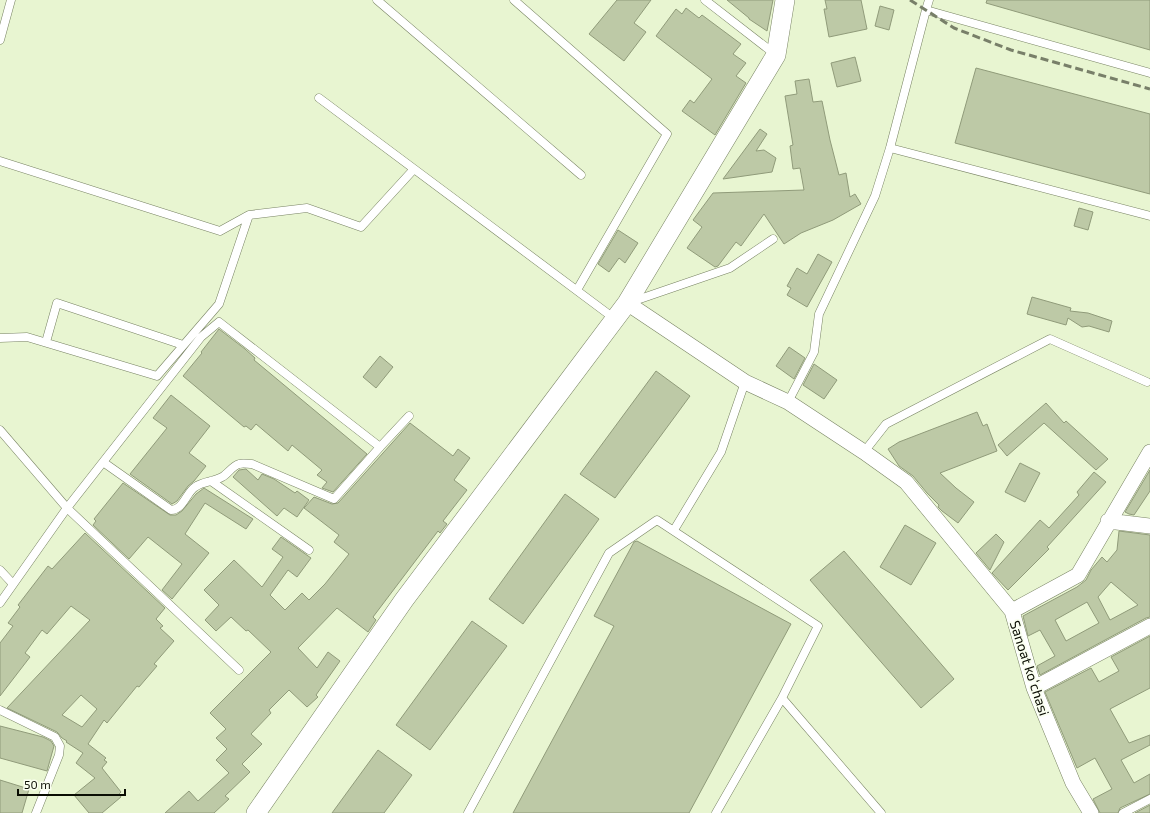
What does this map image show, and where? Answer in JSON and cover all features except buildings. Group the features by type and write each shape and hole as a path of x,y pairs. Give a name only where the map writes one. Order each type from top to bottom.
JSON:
{"street":[{"path":"256,813 404,600 627,303 776,55 784,0"},
{"path":"627,303 745,382 788,402 864,452 906,482 1012,611"},
{"name":"Sanoat koʻchasi","path":"1091,813 1073,783 1034,688 1012,611 1078,575 1108,521 1140,471 1150,452"},
{"path":"1108,521 1150,526"},
{"path":"1034,688 1150,626"}],"lane":[{"path":"0,40 11,0"},
{"path":"377,0 581,175"},
{"path":"514,0 667,134 577,290"},
{"path":"705,0 776,55"},
{"path":"788,402 814,352 819,314 875,196 890,148 929,0"},
{"path":"926,10 1150,72"},
{"path":"319,98 615,319"},
{"path":"890,148 1150,216"},
{"path":"0,161 220,231 249,215 307,208 361,227 414,169"},
{"path":"0,338 27,337 157,376 219,304 249,215"},
{"path":"627,303 730,268 773,239"},
{"path":"46,342 57,303 183,345"},
{"path":"0,603 67,508 201,337 219,322 380,447"},
{"path":"864,452 886,424 1050,339 1147,382"},
{"path":"674,530 721,452 745,382"},
{"path":"103,462 171,510 176,510 180,506 193,488 201,483 222,477 240,464 252,464 334,499 409,416"},
{"path":"0,430 67,508 239,670"},
{"path":"211,480 309,550"},
{"path":"468,813 609,553 657,520 818,626 782,698 716,813"},
{"path":"0,570 13,584"},
{"path":"782,698 881,813"},
{"path":"0,710 55,737 59,741 59,755 36,813"},
{"path":"1123,813 1150,799"}],"railway":[{"path":"910,0 954,28 1011,50 1150,89"}]}
